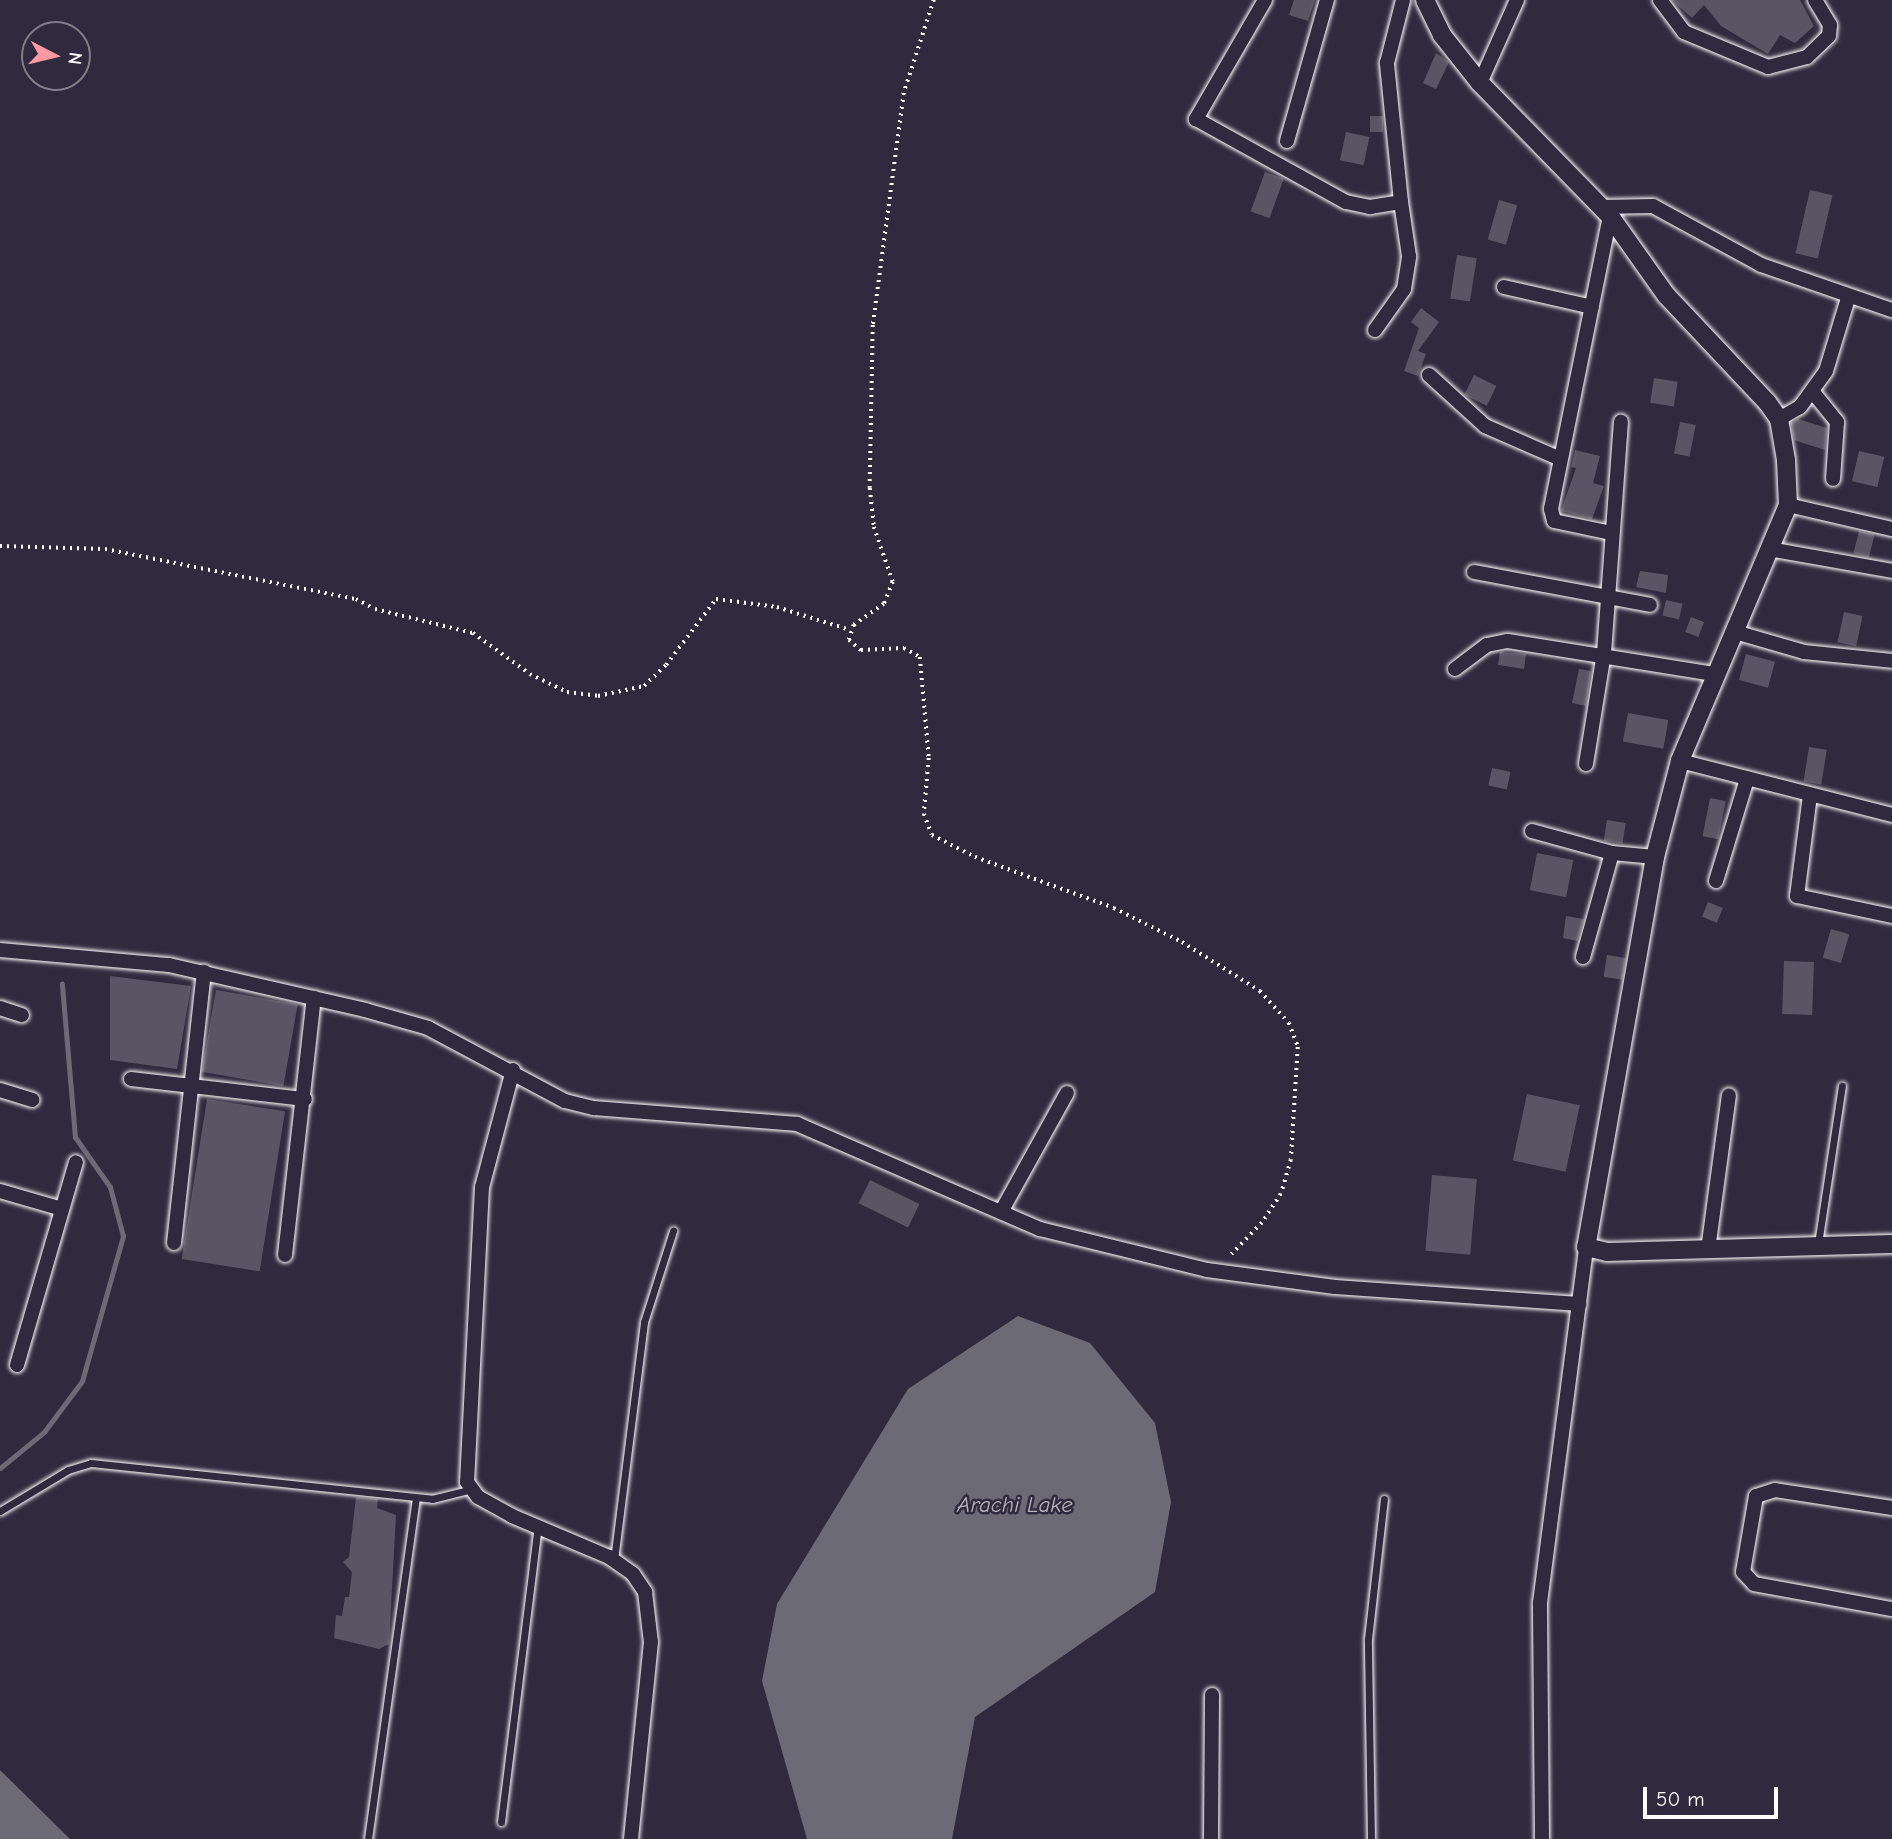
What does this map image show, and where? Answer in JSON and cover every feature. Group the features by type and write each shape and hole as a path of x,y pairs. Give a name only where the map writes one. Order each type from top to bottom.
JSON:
{"street":[{"path":"1265,0 1196,119 1346,202 1370,207 1401,202"},
{"path":"1287,141 1327,0"},
{"path":"1375,330 1404,289 1409,256 1387,63 1403,0"},
{"path":"1424,0 1442,35 1480,83 1606,211 1666,295 1779,419 1788,505 1680,761 1655,857 1586,1247 1540,1603 1542,1839"},
{"path":"1480,83 1517,0"},
{"path":"1660,0 1684,32 1728,46 1768,67 1807,57 1829,36 1830,25 1815,0"},
{"path":"1606,211 1653,206 1727,250 1848,298 1892,310"},
{"path":"1606,211 1592,307 1560,459 1554,521 1611,533"},
{"path":"1504,287 1592,307"},
{"path":"1779,419 1800,407 1826,370 1848,298"},
{"path":"1429,375 1485,426 1560,459"},
{"path":"1812,391 1837,422 1833,479"},
{"path":"1586,764 1604,653 1606,597 1621,422"},
{"path":"1788,505 1892,529"},
{"path":"1769,549 1892,571"},
{"path":"1474,572 1650,605"},
{"path":"1735,632 1804,652 1892,661"},
{"path":"1455,669 1497,641 1604,653 1715,674"},
{"path":"1680,761 1892,815"},
{"path":"1716,881 1746,779"},
{"path":"1810,795 1797,896 1892,916"},
{"path":"1532,831 1612,853 1655,857"},
{"path":"1583,957 1612,853"},
{"path":"0,950 204,972 428,1028 513,1070 565,1101 594,1108 797,1124 1001,1212 1090,1243 1216,1271 1362,1289 1578,1304"},
{"path":"174,1243 204,972"},
{"path":"285,1255 305,1099 314,998"},
{"path":"0,1008 22,1014"},
{"path":"513,1070 482,1187 466,1427 467,1482 472,1489 538,1527 614,1561 632,1574 652,1613 631,1839"},
{"path":"131,1079 305,1099"},
{"path":"0,1090 33,1100"},
{"path":"1001,1212 1067,1093"},
{"path":"1708,1250 1729,1095"},
{"path":"17,1365 59,1208 76,1163"},
{"path":"1,1193 59,1208"},
{"path":"1586,1247 1607,1252 1892,1244"},
{"path":"1892,1508 1775,1489 1756,1496 1743,1572 1754,1584 1892,1609"},
{"path":"1211,1839 1212,1695"}],"lane":[{"path":"1818,1245 1842,1086"},
{"path":"614,1561 644,1322 673,1231"},
{"path":"0,1511 68,1470 91,1463 445,1499 472,1489"},
{"path":"368,1839 416,1497"},
{"path":"1371,1839 1367,1650 1384,1499"},
{"path":"501,1822 538,1527"}],"path":[{"path":"934,0 904,93 873,325 870,488 874,527 893,582 884,604 850,630 849,640 861,650 904,648 920,657 929,758 924,814 932,835 975,857 1114,908 1182,942 1260,991 1289,1023 1298,1047 1291,1160 1281,1194 1262,1223 1216,1271"},
{"path":"0,546 105,549 356,599 375,609 474,633 530,674 567,692 598,696 644,686 666,666 716,598 776,607 850,630"}],"water":[{"name":"Arachi Lake","path":"1018,1316 1090,1343 1155,1423 1171,1502 1155,1592 975,1717 952,1839 807,1839 762,1681 777,1604 908,1389"},
{"path":"0,1770 70,1839 0,1839"}],"building":[{"path":"1294,0 1315,0 1308,21 1289,15"},
{"path":"1672,0 1800,0 1814,26 1795,43 1780,35 1768,54 1721,26 1704,5 1692,18"},
{"path":"1436,53 1449,62 1436,89 1423,83"},
{"path":"1370,116 1383,116 1383,132 1370,132"},
{"path":"1346,132 1369,137 1363,165 1340,160"},
{"path":"1265,172 1284,179 1269,218 1251,211"},
{"path":"1810,190 1832,195 1818,259 1795,253"},
{"path":"1499,200 1517,205 1506,245 1488,239"},
{"path":"1457,255 1477,258 1470,302 1450,298"},
{"path":"1421,308 1439,322 1418,351 1426,354 1418,376 1404,371 1419,328 1411,322"},
{"path":"1474,375 1496,386 1487,406 1464,395"},
{"path":"1654,378 1678,382 1674,406 1650,403"},
{"path":"1798,419 1827,428 1825,450 1794,440 1791,423"},
{"path":"1680,422 1696,425 1690,456 1674,453"},
{"path":"1575,450 1600,456 1593,483 1604,486 1592,519 1561,511 1576,468 1571,467"},
{"path":"1859,451 1884,457 1877,487 1852,481"},
{"path":"1859,531 1875,535 1869,557 1853,553"},
{"path":"1640,571 1668,575 1666,593 1636,587"},
{"path":"1666,600 1683,604 1679,619 1662,616"},
{"path":"1844,612 1863,616 1856,646 1838,642"},
{"path":"1691,617 1704,622 1698,637 1685,632"},
{"path":"1500,652 1526,654 1524,669 1498,665"},
{"path":"1746,654 1775,662 1768,688 1739,680"},
{"path":"1579,669 1591,671 1586,706 1572,703"},
{"path":"1628,713 1668,720 1663,749 1623,742"},
{"path":"1809,747 1827,750 1821,784 1804,782"},
{"path":"1492,768 1511,772 1507,790 1488,786"},
{"path":"1710,798 1726,801 1718,839 1703,836"},
{"path":"1607,820 1626,823 1622,844 1604,841"},
{"path":"1537,853 1573,860 1566,897 1530,890"},
{"path":"1708,902 1723,908 1717,923 1702,917"},
{"path":"1566,916 1584,919 1577,941 1563,938"},
{"path":"1831,929 1849,934 1841,963 1823,958"},
{"path":"1607,955 1626,958 1622,980 1604,977"},
{"path":"1784,961 1814,962 1812,1015 1782,1014"},
{"path":"110,976 191,986 177,1069 110,1060"},
{"path":"216,990 298,1004 283,1086 202,1072"},
{"path":"1527,1094 1580,1105 1566,1172 1513,1161"},
{"path":"207,1099 285,1111 260,1271 182,1259"},
{"path":"1432,1175 1477,1179 1470,1255 1425,1251"},
{"path":"870,1180 919,1204 908,1227 859,1203"},
{"path":"356,1497 378,1499 377,1508 396,1515 389,1644 379,1649 334,1638 336,1615 342,1616 345,1597 349,1597 352,1572 343,1562 349,1557"}],"waterway":[{"path":"0,1468 44,1432 82,1381 123,1236 110,1187 75,1137 62,984"}]}
